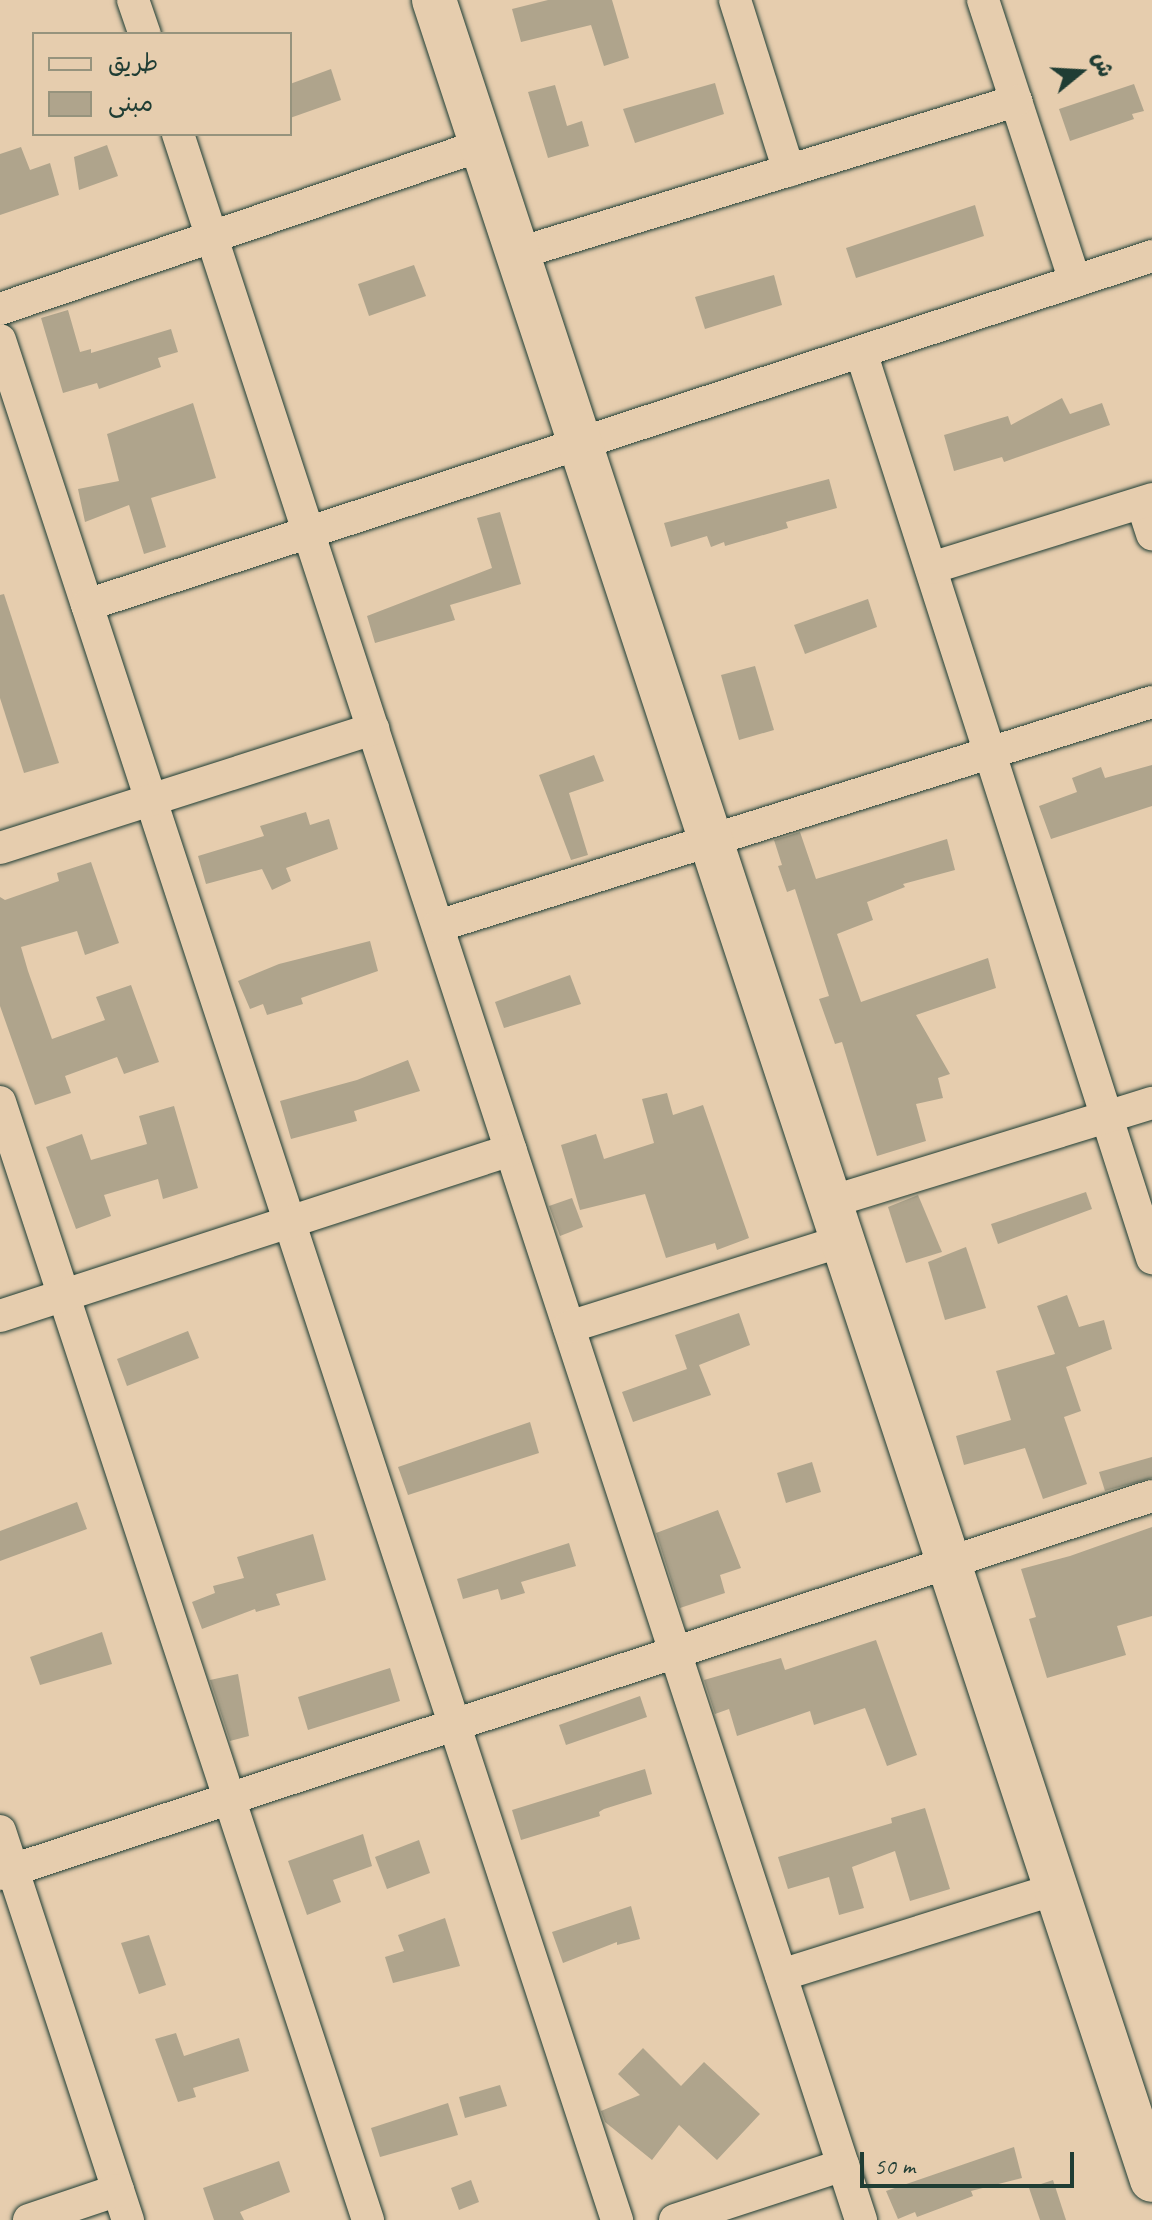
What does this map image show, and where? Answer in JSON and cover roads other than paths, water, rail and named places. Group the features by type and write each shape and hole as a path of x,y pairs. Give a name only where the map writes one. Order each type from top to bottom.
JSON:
{"street":[{"path":"133,0 144,32"},
{"path":"434,0 1152,2179"},
{"path":"735,0 789,171"},
{"path":"983,0 1075,281"},
{"path":"519,253 1016,101"},
{"path":"179,136 861,2220"},
{"path":"0,309 482,145"},
{"path":"87,605 1152,256"},
{"path":"0,340 617,2220"},
{"path":"861,352 1152,1258"},
{"path":"931,568 1147,501 1152,534"},
{"path":"438,926 711,837 1152,702"},
{"path":"0,848 373,729"},
{"path":"0,1102 368,2220"},
{"path":"569,1327 1152,1103"},
{"path":"0,1316 511,1150"},
{"path":"6,1872 1152,1496"},
{"path":"0,1831 6,1872 128,2220"},
{"path":"781,1975 1055,1889"},
{"path":"675,2220 843,2165"},
{"path":"29,2220 118,2190"}]}
